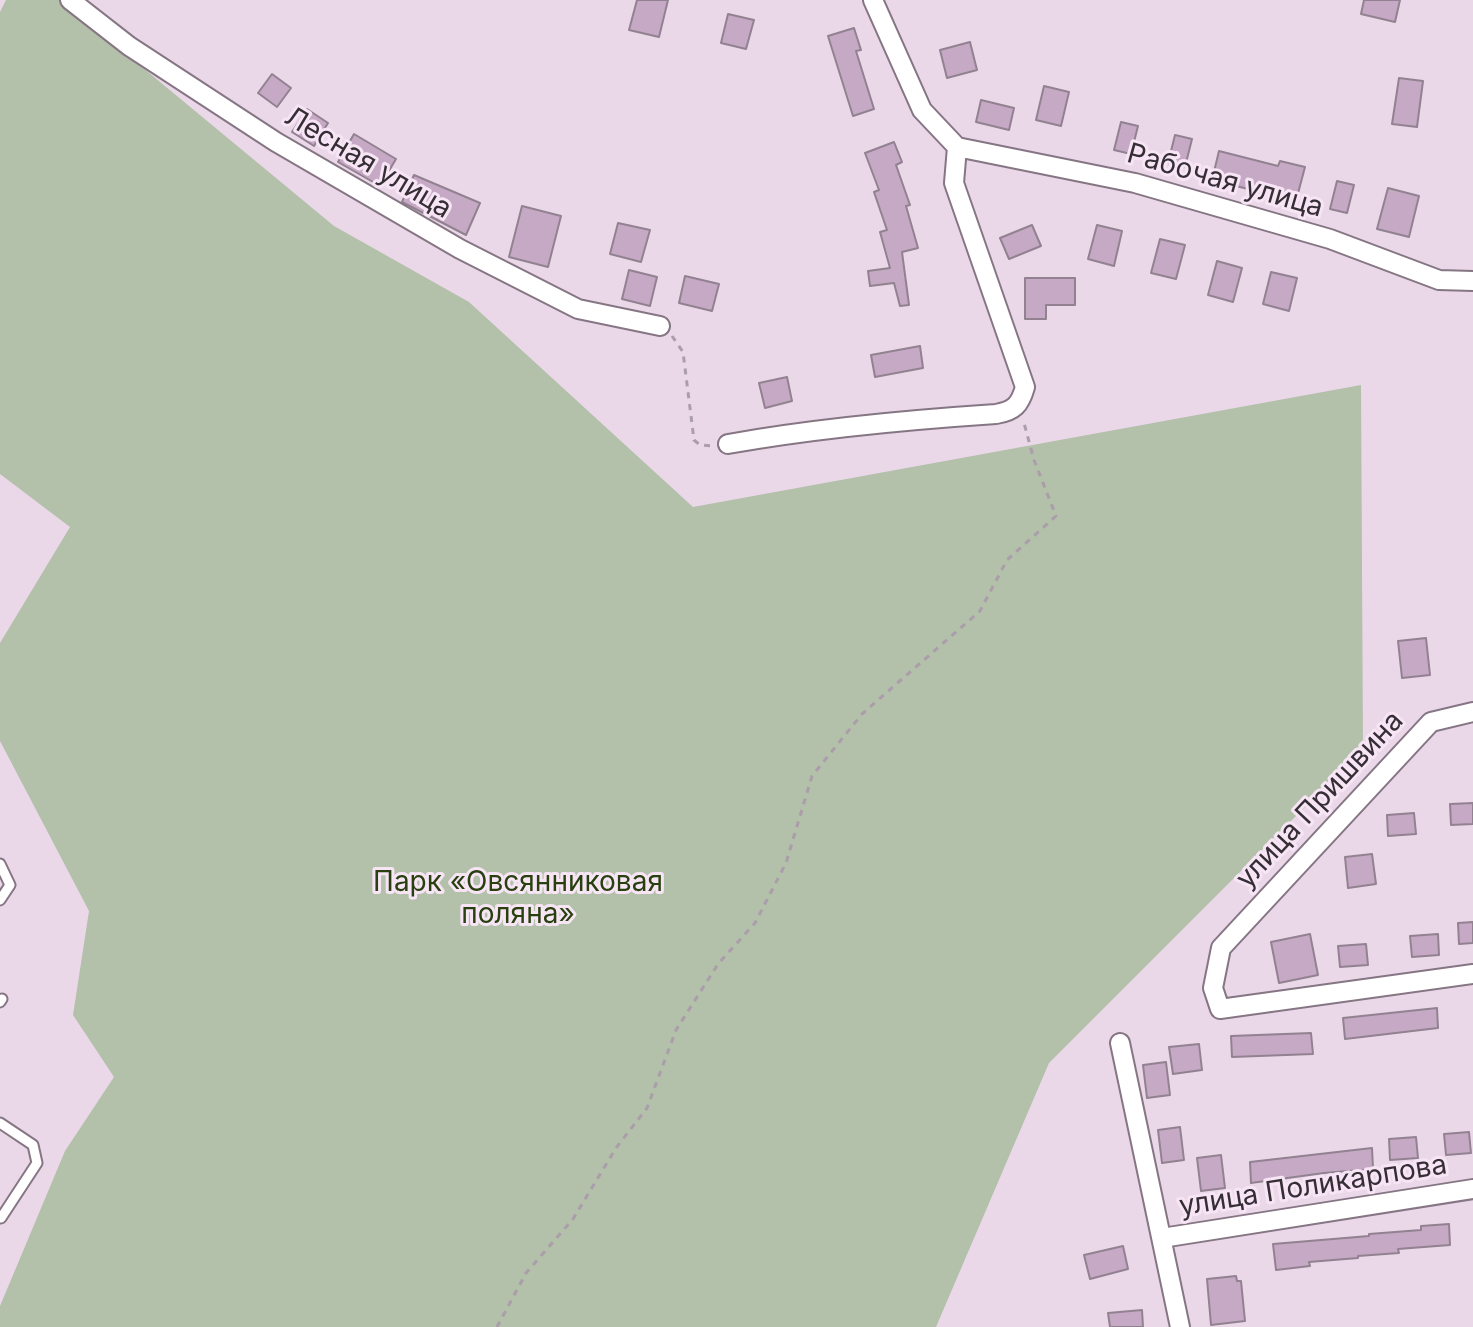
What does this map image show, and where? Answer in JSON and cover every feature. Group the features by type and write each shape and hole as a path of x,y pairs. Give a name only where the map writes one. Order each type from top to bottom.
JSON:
{"street":[{"name":"Лесная улица","path":"70,0 129,46 276,142 460,249 578,309 660,326"},
{"path":"728,444 796,432 885,422 996,414 1010,411 1023,395 954,183 957,147 922,110 873,0"},
{"name":"Рабочая улица","path":"957,147 1135,183 1330,239 1439,280 1473,281"},
{"name":"улица Пришвина","path":"1473,712 1431,722 1221,948 1213,988 1220,1009 1473,974"},
{"path":"1120,1043 1180,1327"},
{"name":"улица Поликарпова","path":"1162,1238 1473,1190"}],"lane":[{"path":"0,864 10,885 0,900"},
{"path":"0,1123 33,1145 37,1163 1,1218"}],"path":[{"path":"660,326 675,338 683,352 694,440 700,445 728,444"},
{"path":"497,1327 526,1273 573,1219 616,1148 647,1108 676,1030 718,964 755,923 786,863 812,776 862,714 980,611 1007,560 1056,516 1034,460 1023,395"}],"green space":[{"name":"Парк «Овсянниковая поляна»","path":"6,0 61,0 334,226 469,302 693,507 1361,385 1363,749 1049,1063 936,1327 0,1327 0,1306 65,1151 114,1077 73,1015 89,911 0,741 0,643 70,527 0,474 0,12"}],"building":[{"path":"637,0 668,0 659,37 629,30"},
{"path":"1364,0 1400,0 1395,22 1361,14"},
{"path":"728,14 754,20 746,49 721,43"},
{"path":"854,28 861,50 856,51 874,109 853,116 828,36"},
{"path":"970,42 977,70 947,78 940,50"},
{"path":"272,74 291,88 277,107 258,93"},
{"path":"1399,78 1423,81 1417,127 1392,124"},
{"path":"1044,86 1069,92 1061,126 1036,120"},
{"path":"981,100 1014,108 1009,130 976,122"},
{"path":"307,109 328,123 314,146 292,132"},
{"path":"1121,122 1138,126 1131,154 1114,150"},
{"path":"354,134 396,159 380,186 338,162"},
{"path":"1175,135 1192,139 1185,167 1168,163"},
{"path":"894,142 902,162 896,165 910,205 906,206 918,248 902,252 909,305 900,306 894,283 870,286 868,271 890,268 880,232 887,230 874,192 879,190 865,153"},
{"path":"1219,151 1278,166 1280,161 1305,167 1296,201 1212,180"},
{"path":"414,175 480,203 466,235 402,202"},
{"path":"1337,181 1354,185 1347,213 1330,209"},
{"path":"1388,188 1419,196 1409,237 1377,229"},
{"path":"522,206 561,216 548,267 509,257"},
{"path":"618,223 650,230 641,262 610,254"},
{"path":"1032,225 1041,246 1009,259 1000,238"},
{"path":"1097,225 1122,231 1114,266 1088,259"},
{"path":"1160,239 1185,245 1176,279 1151,273"},
{"path":"1217,261 1242,268 1233,302 1208,295"},
{"path":"629,270 657,277 650,306 622,299"},
{"path":"1271,272 1297,278 1289,311 1263,304"},
{"path":"685,276 719,284 712,311 679,303"},
{"path":"1025,278 1075,278 1075,305 1046,305 1046,319 1025,319"},
{"path":"920,346 923,368 875,377 871,355"},
{"path":"787,377 792,401 765,408 759,383"},
{"path":"1426,638 1430,675 1402,678 1398,641"},
{"path":"1473,803 1473,824 1451,825 1450,804"},
{"path":"1414,813 1416,834 1388,836 1387,815"},
{"path":"1372,854 1376,884 1348,888 1345,857"},
{"path":"1473,922 1473,943 1459,944 1458,923"},
{"path":"1310,934 1318,975 1279,983 1271,942"},
{"path":"1438,934 1439,955 1412,957 1410,936"},
{"path":"1366,944 1368,965 1340,967 1338,946"},
{"path":"1437,1008 1438,1028 1345,1039 1343,1018"},
{"path":"1311,1033 1313,1054 1232,1057 1231,1036"},
{"path":"1199,1044 1202,1070 1173,1074 1169,1047"},
{"path":"1166,1062 1170,1095 1147,1098 1143,1065"},
{"path":"1180,1127 1184,1160 1162,1163 1158,1130"},
{"path":"1469,1132 1471,1153 1446,1155 1444,1134"},
{"path":"1416,1137 1418,1158 1390,1160 1389,1139"},
{"path":"1372,1148 1373,1169 1251,1183 1250,1162"},
{"path":"1221,1155 1225,1188 1201,1191 1197,1158"},
{"path":"1449,1224 1450,1245 1398,1249 1399,1253 1309,1262 1310,1266 1276,1270 1273,1244 1369,1236"},
{"path":"1123,1246 1128,1269 1090,1279 1084,1255"},
{"path":"1236,1276 1237,1281 1241,1281 1245,1321 1211,1325 1207,1279"},
{"path":"1142,1310 1143,1327 1110,1327 1108,1313"}]}
